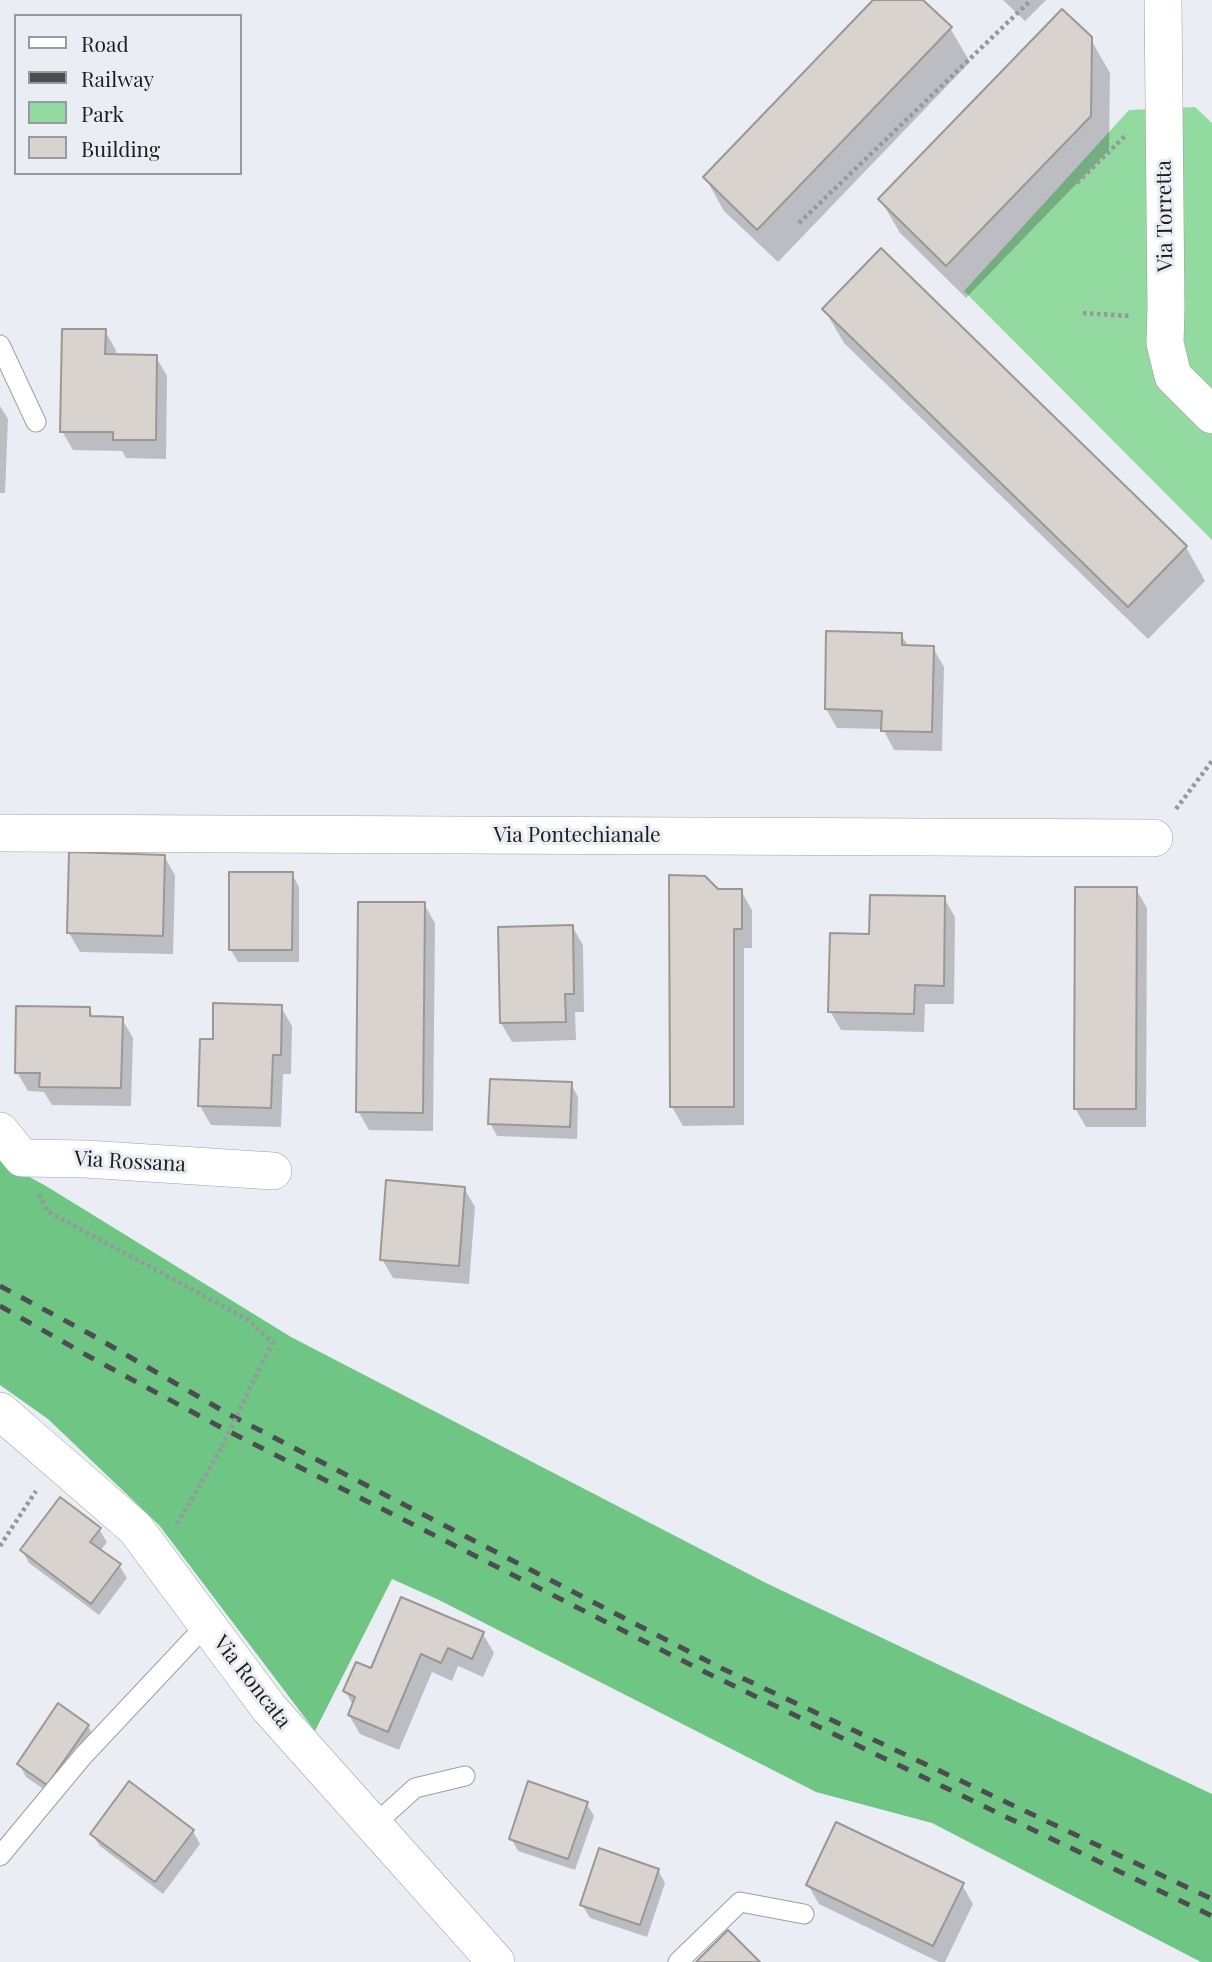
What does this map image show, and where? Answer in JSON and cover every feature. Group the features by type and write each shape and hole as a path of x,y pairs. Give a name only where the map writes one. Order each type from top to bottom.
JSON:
{"street":[{"name":"Via Torretta","path":"1163,0 1165,343 1173,376 1212,415"},
{"name":"Via Pontechianale","path":"0,833 1154,838"},
{"name":"Via Rossana","path":"11,1145 86,1159 274,1171"},
{"name":"Via Roncata","path":"0,1411 135,1528 270,1708 496,1962"}],"lane":[{"path":"0,345 36,422"},
{"path":"0,1856 83,1756 207,1624"},
{"path":"374,1825 415,1788 465,1776"},
{"path":"678,1962 740,1902 804,1914"}],"path":[{"path":"799,223 1031,0"},
{"path":"1077,183 1133,127 1164,126"},
{"path":"1154,838 1212,761"},
{"path":"11,1145 47,1211 247,1319 274,1343 222,1447 157,1558"},
{"path":"0,1546 57,1460"}],"green space":[{"path":"1195,107 1212,123 1212,540 964,291 1129,110"},
{"path":"0,1161 46,1186 291,1337 768,1584 1212,1794 1212,1962 1201,1962 932,1823 816,1792 439,1600 392,1579 315,1731 159,1525 48,1419 0,1385"}],"building":[{"path":"873,0 923,0 952,27 757,230 703,177"},
{"path":"1062,9 1092,37 1091,116 946,266 878,199"},
{"path":"881,248 1187,546 1128,607 822,309"},
{"path":"62,329 106,329 105,354 157,355 156,440 113,440 113,432 60,432"},
{"path":"826,631 902,633 902,645 934,646 932,732 881,731 882,711 825,709"},
{"path":"69,852 165,855 163,936 67,933"},
{"path":"229,872 293,872 292,950 229,950"},
{"path":"669,875 705,876 718,889 742,889 742,929 734,929 734,1107 670,1107"},
{"path":"1075,887 1137,887 1136,1109 1074,1109"},
{"path":"870,895 945,896 944,986 915,985 914,1014 828,1012 830,933 869,934"},
{"path":"358,902 425,902 423,1113 356,1112"},
{"path":"573,925 574,994 565,994 566,1022 500,1023 498,927"},
{"path":"213,1003 282,1005 281,1055 273,1055 271,1108 198,1106 200,1039 213,1039"},
{"path":"16,1006 90,1007 90,1016 123,1017 121,1088 39,1087 40,1073 15,1073"},
{"path":"490,1079 572,1082 570,1127 488,1124"},
{"path":"386,1180 465,1187 459,1266 380,1260"},
{"path":"60,1497 101,1528 90,1542 121,1564 91,1604 20,1550"},
{"path":"401,1597 484,1632 472,1659 448,1648 441,1663 421,1654 388,1732 348,1715 355,1697 343,1691 356,1662 371,1668"},
{"path":"58,1703 89,1725 47,1785 17,1764"},
{"path":"129,1781 194,1830 155,1882 90,1834"},
{"path":"528,1781 588,1802 568,1859 509,1839"},
{"path":"836,1822 964,1883 933,1946 806,1885"},
{"path":"599,1848 659,1869 640,1925 580,1905"},
{"path":"728,1930 760,1962 696,1962"}],"railway":[{"path":"0,1286 90,1334 232,1416 721,1668 1212,1899"},
{"path":"0,1306 224,1429 705,1672 1212,1916"}]}
